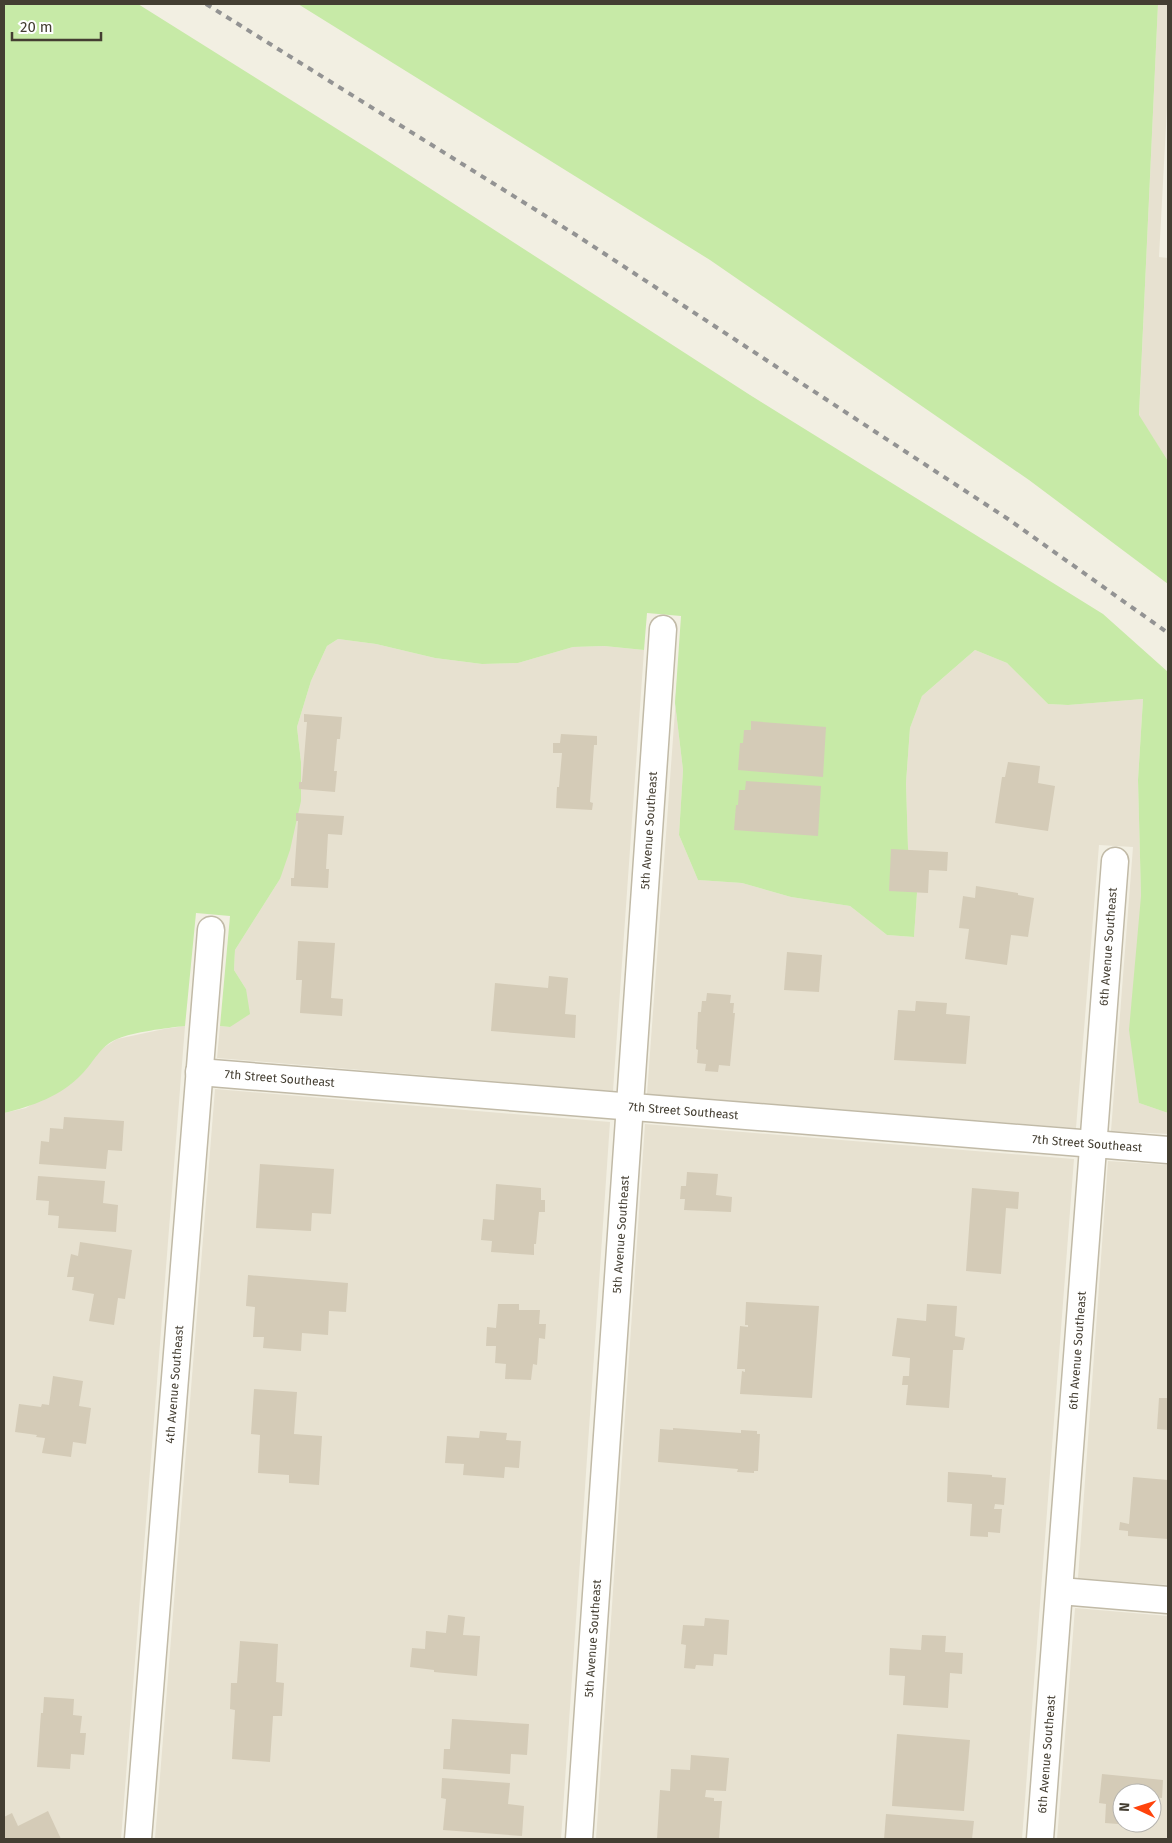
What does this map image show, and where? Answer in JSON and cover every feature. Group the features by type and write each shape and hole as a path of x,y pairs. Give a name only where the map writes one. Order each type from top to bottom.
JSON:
{"street":[{"name":"5th Avenue Southeast","path":"579,1839 663,630"},
{"name":"6th Avenue Southeast","path":"1040,1839 1115,861"},
{"name":"4th Avenue Southeast","path":"138,1839 211,930"},
{"name":"7th Street Southeast","path":"199,1072 1168,1150"},
{"path":"1060,1591 1168,1600"}],"shaded area":[{"path":"1158,4 1168,4 1168,89 1159,257 1168,258 1168,461 1139,416"},
{"path":"338,639 376,644 435,658 482,664 518,663 573,647 604,646 644,650 613,1091 217,1058 220,1026 230,1027 246,989 234,970 235,950 280,879 301,762 297,727 311,681 327,646"},
{"path":"975,650 1007,663 1048,704 1068,705 1143,699 1138,780 1141,896 1139,1103 1168,1113 1168,1134 1111,1131 1133,847 1099,845 1076,1128 647,1094 675,706 683,770 679,835 698,880 742,883 791,897 850,906 887,935 914,937 917,893 908,848 906,783 910,728 922,696"},
{"path":"185,1026 121,1839 4,1839 4,1113 26,1108 82,1073 100,1050 117,1039"},
{"path":"215,1089 610,1122 561,1839 155,1839"},
{"path":"645,1124 1074,1159 1022,1839 596,1839"},
{"path":"1108,1161 1168,1165 1168,1585 1078,1578"},
{"path":"1075,1608 1168,1616 1168,1839 1057,1839"}],"green space":[{"path":"4,4 138,4 369,149 750,395 1103,614 1168,672 1168,1113 1139,1103 1129,1030 1141,896 1138,780 1143,699 1068,705 1048,704 1007,663 975,650 922,696 910,728 906,783 908,848 917,893 914,937 887,935 850,906 791,897 742,883 698,880 679,835 683,770 675,703 681,616 647,613 644,650 604,646 573,647 518,663 482,664 435,658 376,644 338,639 327,646 311,681 297,727 301,762 301,801 290,850 280,879 235,950 234,970 246,989 250,1014 230,1027 220,1026 230,916 196,913 185,1026 141,1032 117,1039 106,1046 74,1082 56,1094 36,1103 4,1113"},
{"path":"298,4 1158,4 1139,415 1168,461 1168,584 1029,480 710,260"}],"building":[{"path":"304,714 342,717 340,739 337,739 334,771 337,771 335,792 299,789 299,782 302,782 307,722 304,722"},
{"path":"751,721 826,727 823,777 738,770 740,743 743,743 744,730 751,730"},
{"path":"561,734 597,736 597,745 594,745 590,802 593,803 592,810 556,808 562,753 553,753 553,743 560,743"},
{"path":"1008,762 1040,766 1038,783 1055,786 1048,831 995,823 1002,777 1005,777"},
{"path":"746,781 821,786 818,836 734,830 739,790 745,790"},
{"path":"296,813 344,816 342,835 328,834 326,869 329,869 328,888 291,886 291,878 294,878 298,821 296,821"},
{"path":"891,849 948,852 947,871 929,870 928,893 889,891"},
{"path":"976,886 1018,893 1018,895 1034,898 1028,937 1011,935 1007,965 965,959 969,929 959,928 963,896 975,898"},
{"path":"298,941 335,943 331,998 343,999 342,1016 300,1013 302,980 296,980"},
{"path":"787,952 822,955 819,992 784,990"},
{"path":"549,976 568,978 565,1014 576,1015 575,1038 491,1031 495,983 548,988"},
{"path":"707,993 731,995 730,1003 734,1003 733,1013 735,1013 730,1066 719,1065 718,1072 705,1071 706,1064 697,1063 698,1012 701,1012 702,1001 706,1001"},
{"path":"916,1001 947,1003 946,1014 970,1016 966,1064 894,1060 898,1010 915,1011"},
{"path":"64,1117 124,1121 122,1151 108,1150 106,1169 39,1164 41,1141 49,1142 50,1128 63,1129"},
{"path":"260,1164 334,1169 331,1214 312,1213 311,1231 256,1228"},
{"path":"687,1172 718,1174 716,1195 732,1197 731,1212 684,1210 685,1199 680,1199 681,1186 686,1186"},
{"path":"38,1176 105,1181 103,1203 118,1205 116,1232 58,1228 59,1216 48,1215 49,1201 36,1200"},
{"path":"496,1184 541,1188 541,1200 545,1200 545,1212 539,1212 534,1255 491,1252 492,1241 481,1240 483,1219 494,1220"},
{"path":"972,1188 1019,1192 1018,1209 1006,1208 1001,1274 966,1271"},
{"path":"80,1242 132,1250 125,1299 118,1298 114,1325 89,1321 94,1294 72,1290 74,1277 67,1277 71,1254 78,1256"},
{"path":"248,1275 348,1283 346,1312 329,1311 328,1335 302,1333 301,1351 263,1348 264,1337 253,1337 255,1307 246,1306"},
{"path":"746,1302 819,1306 812,1398 740,1394 742,1371 745,1372 745,1369 737,1369 740,1326 748,1327 748,1325 745,1325"},
{"path":"498,1304 519,1304 519,1310 540,1310 539,1324 546,1324 545,1339 539,1338 537,1365 533,1364 531,1380 505,1379 506,1364 495,1363 496,1346 486,1346 487,1327 496,1328"},
{"path":"927,1304 957,1306 955,1336 965,1338 963,1350 953,1350 949,1408 906,1405 908,1385 902,1385 903,1376 909,1376 910,1358 892,1356 897,1318 926,1321"},
{"path":"53,1376 83,1381 79,1406 91,1408 86,1444 73,1442 71,1457 42,1453 45,1438 15,1432 19,1404 41,1407 42,1404 49,1405"},
{"path":"254,1389 297,1392 294,1434 322,1436 319,1485 289,1483 289,1475 258,1473 260,1435 251,1434"},
{"path":"1159,1398 1168,1398 1168,1430 1157,1429"},
{"path":"673,1428 741,1433 741,1430 757,1431 757,1434 760,1434 758,1471 754,1471 754,1473 737,1472 738,1469 658,1462 660,1429 673,1430"},
{"path":"480,1431 507,1433 506,1440 521,1441 519,1468 505,1467 504,1478 463,1475 464,1464 445,1463 447,1436 479,1438"},
{"path":"948,1472 992,1475 992,1477 1006,1478 1004,1505 995,1504 994,1509 1002,1509 1000,1533 988,1532 988,1537 970,1536 972,1504 947,1502"},
{"path":"1133,1477 1168,1480 1168,1539 1128,1536 1128,1531 1119,1530 1120,1522 1129,1524"},
{"path":"448,1615 465,1617 463,1635 480,1636 477,1676 434,1672 434,1670 410,1667 412,1648 425,1649 426,1631 446,1633"},
{"path":"705,1618 729,1620 727,1655 714,1654 713,1666 696,1665 695,1669 684,1668 686,1645 681,1644 683,1625 704,1626"},
{"path":"922,1635 946,1636 945,1652 963,1653 962,1674 950,1673 948,1708 903,1705 905,1676 889,1675 890,1648 921,1650"},
{"path":"240,1641 278,1644 276,1682 284,1683 282,1716 273,1716 270,1762 232,1759 235,1710 230,1709 231,1683 237,1683"},
{"path":"44,1697 74,1699 73,1715 82,1716 80,1733 86,1733 84,1755 71,1754 70,1769 37,1767"},
{"path":"452,1719 529,1724 527,1755 511,1754 510,1774 443,1769 444,1749 450,1749"},
{"path":"897,1734 970,1740 964,1811 892,1806"},
{"path":"691,1755 729,1758 726,1791 706,1790 705,1797 714,1798 714,1801 722,1801 719,1839 657,1839 660,1790 670,1791 671,1769 690,1770"},
{"path":"1102,1774 1163,1780 1162,1798 1162,1783 1112,1783 1112,1824 1105,1823 1106,1804 1099,1803"},
{"path":"442,1778 510,1783 508,1804 524,1806 522,1836 443,1830 446,1799 441,1798"},
{"path":"48,1811 61,1839 4,1839 4,1817 12,1813 18,1826"},
{"path":"886,1814 974,1821 972,1839 884,1839"}],"railway":[{"path":"206,4 576,235 1008,519 1168,633"}]}
